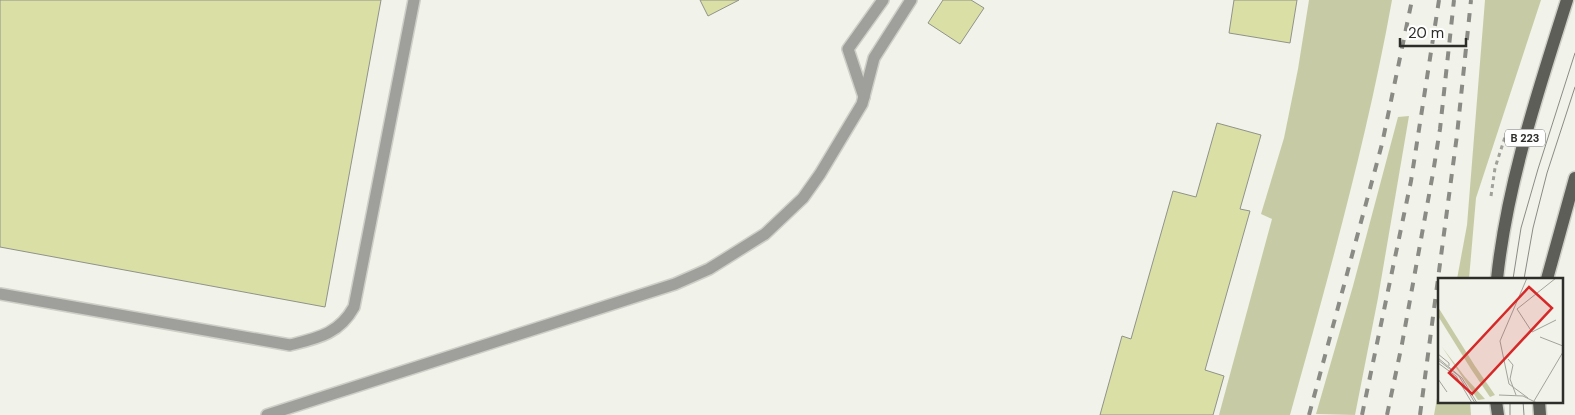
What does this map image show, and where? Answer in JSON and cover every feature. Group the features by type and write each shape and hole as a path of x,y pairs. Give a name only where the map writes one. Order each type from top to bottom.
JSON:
{"main road":[{"name":"B 223","path":"1497,278 1501,242 1514,179 1542,76 1567,0"},
{"path":"1547,278 1575,178"},
{"path":"1496,402 1498,415"},
{"path":"1539,402 1540,415"}],"lane":[{"path":"0,294 290,345 336,330 348,318 354,307 414,0"},
{"path":"864,97 848,49 883,0"},
{"path":"267,415 676,284 709,269 765,234 804,198 829,159 862,104 874,58 911,0"}],"green space":[{"path":"1309,0 1392,0 1359,157 1290,415 1219,415 1272,219 1261,214 1284,138"},
{"path":"1485,0 1541,0 1476,198 1469,278 1457,278 1467,225"},
{"path":"1409,116 1378,298 1355,415 1316,414 1353,286 1398,117"},
{"path":"1438,393 1438,402 1470,402 1471,415 1434,415"}],"building":[{"path":"0,0 381,0 325,307 0,247"},
{"path":"700,0 739,0 708,16"},
{"path":"943,0 971,0 984,8 960,44 928,23"},
{"path":"1234,0 1297,0 1290,43 1229,33"},
{"path":"1217,123 1261,135 1240,209 1250,211 1205,370 1224,376 1213,415 1100,415 1122,336 1131,339 1173,191 1196,197"}],"tram line":[{"path":"1513,278 1521,228 1575,53"},
{"path":"1524,278 1533,228 1547,173 1575,87"},
{"path":"1510,402 1510,415"},
{"path":"1523,402 1524,415"}],"railway":[{"path":"1309,415 1382,144 1412,0"},
{"path":"1362,415 1411,181 1439,0"},
{"path":"1387,415 1433,173 1440,129 1454,0"},
{"path":"1438,278 1457,135 1471,0"},
{"path":"1420,415 1438,279"}]}
